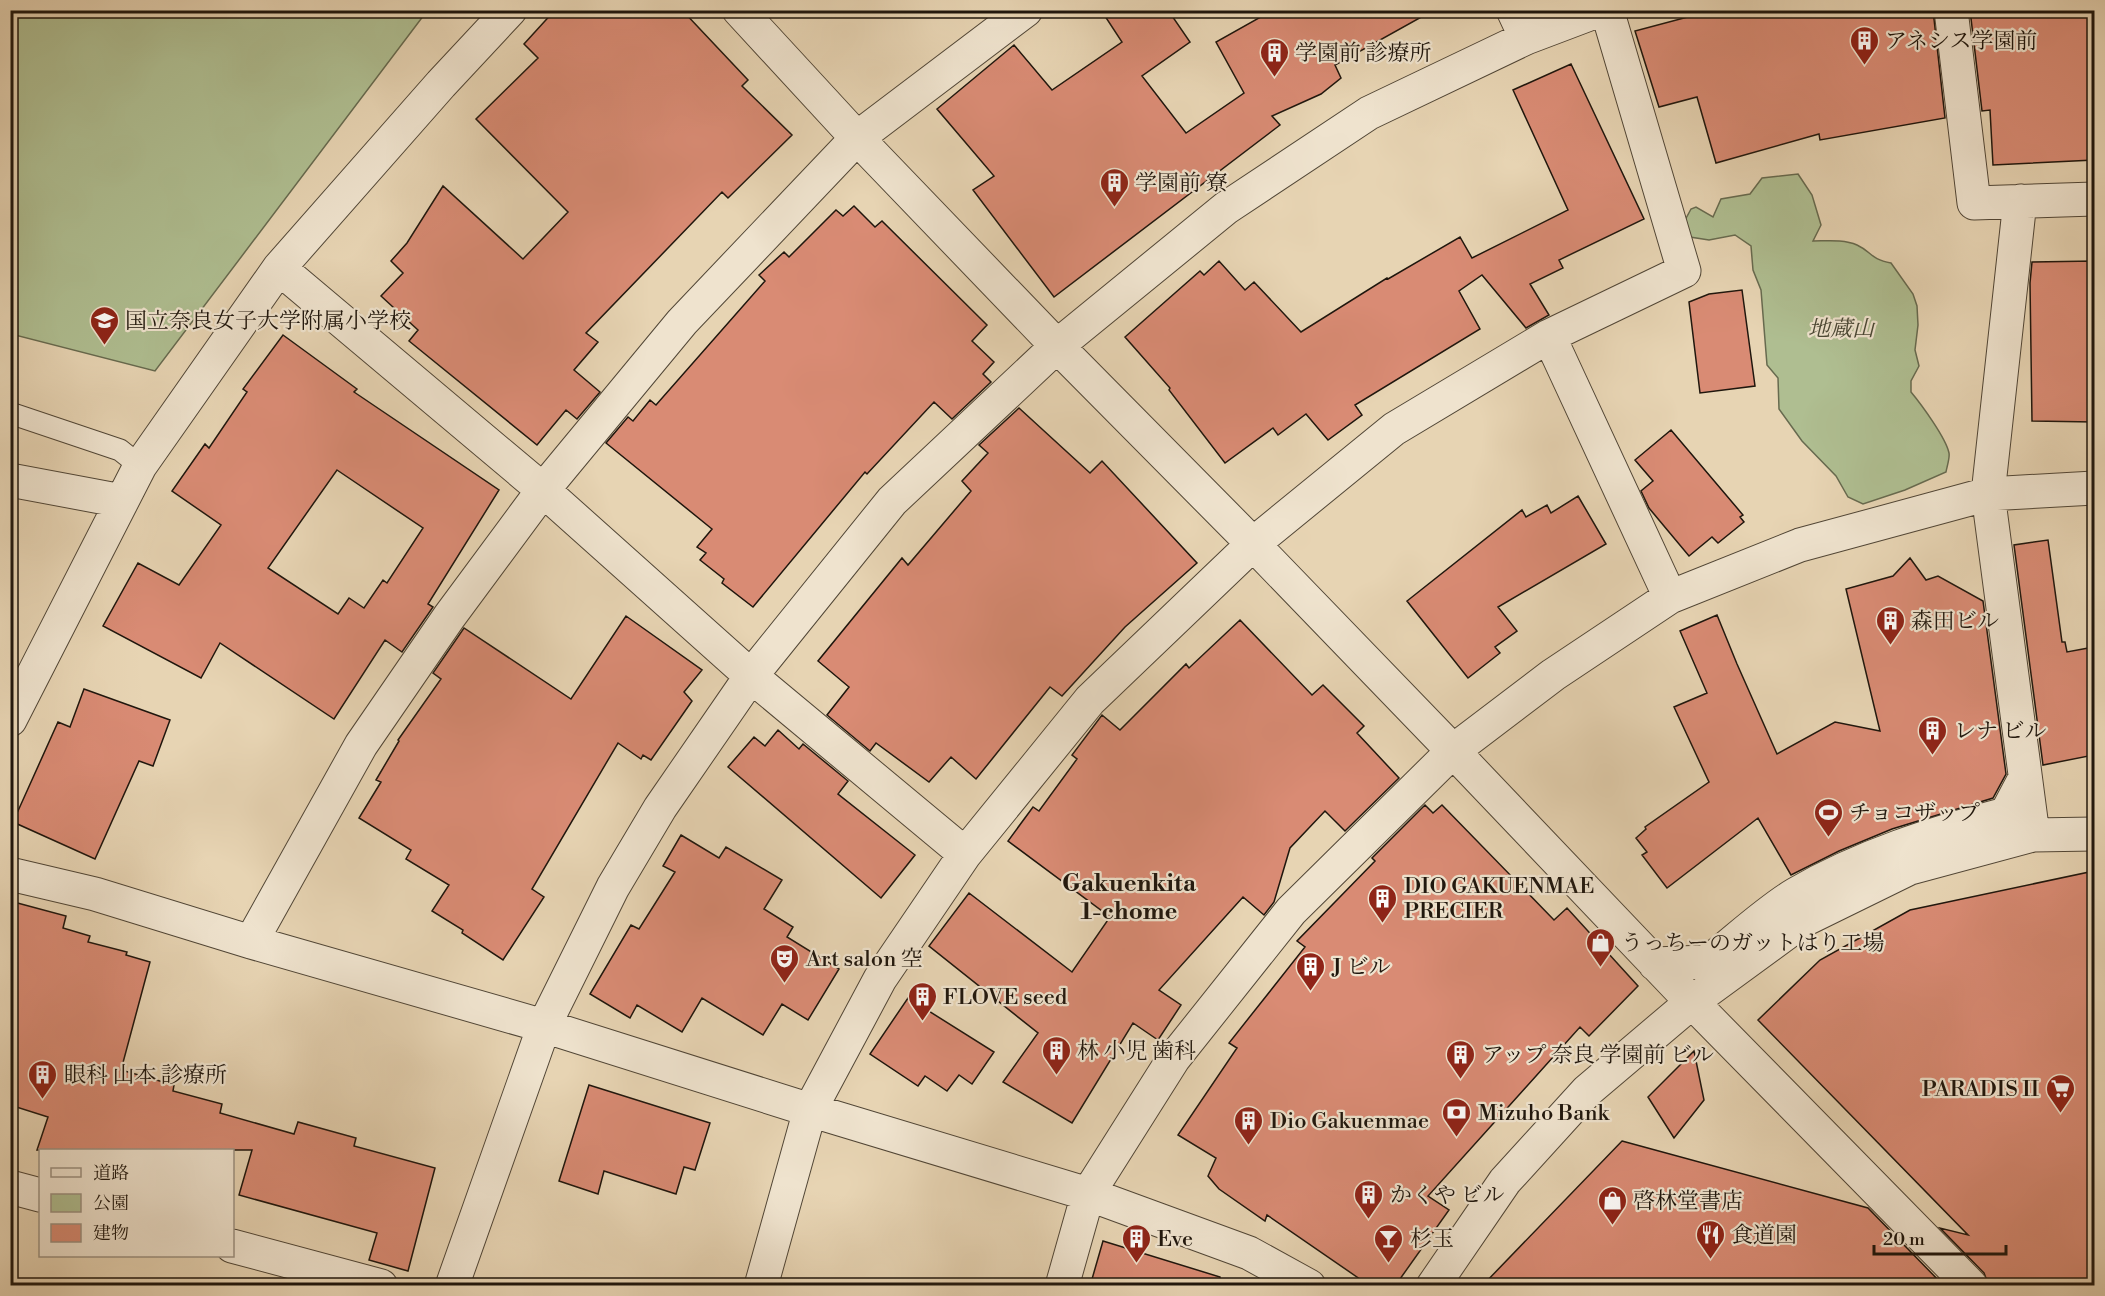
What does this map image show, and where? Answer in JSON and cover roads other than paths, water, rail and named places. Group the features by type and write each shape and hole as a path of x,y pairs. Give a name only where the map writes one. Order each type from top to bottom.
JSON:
{"street":[{"path":"10,720 140,466 279,268 510,10"},
{"path":"739,10 857,138 1057,346 1253,544 1692,1002 1971,1286"},
{"path":"251,942 361,745 449,617 543,490 682,322 857,138 1026,10"},
{"path":"452,1286 544,1026 613,887 660,808 751,676 892,501 1057,346 1226,208 1369,113 1520,24 1600,10"},
{"path":"761,1286 810,1110 880,979 965,854 1090,700 1253,544 1394,429 1549,336 1684,271 1607,10"},
{"path":"1951,10 1974,203 2094,199"},
{"path":"2020,201 1988,494 2033,835"},
{"path":"279,268 543,490 751,676 965,854"},
{"path":"1549,336 1670,597"},
{"path":"10,480 122,501"},
{"path":"1062,1286 1088,1194 1174,1058 1291,911 1453,751 1553,675 1670,597 1800,545 1988,494 2094,488"},
{"path":"1656,964 1704,962 1716,956 1795,895 1862,860 1932,835 2006,814 2025,778"},
{"path":"1432,1286 1504,1181 1587,1091 1692,1002 1804,920 1910,868 2033,835 2094,834"},
{"path":"10,874 95,894 251,942 544,1026 1088,1194 1249,1253 1309,1286"},
{"path":"10,1187 39,1195"},
{"path":"234,1247 381,1286"}],"lane":[{"path":"10,413 120,450 140,466"}],"place":[{"name":"アネシス学園前","path":"1864,66"},
{"name":"学園前 診療所","path":"1274,78"},
{"name":"学園前 寮","path":"1114,208"},
{"name":"国立奈良女子大学附属小学校","path":"104,346"},
{"name":"森田ビル","path":"1890,646"},
{"name":"レナ ビル","path":"1933,756"},
{"name":"チョコザップ","path":"1828,838"},
{"name":"DIO GAKUENMAE PRECIER","path":"1383,924"},
{"name":"うっちーのガットはり工場","path":"1600,968"},
{"name":"Art salon 空","path":"785,984"},
{"name":"J ビル","path":"1311,992"},
{"name":"FLOVE seed","path":"922,1022"},
{"name":"林 小児 歯科","path":"1056,1076"},
{"name":"アップ 奈良 学園前 ビル","path":"1461,1080"},
{"name":"眼科 山本 診療所","path":"43,1100"},
{"name":"PARADIS II","path":"2060,1114"},
{"name":"Mizuho Bank","path":"1457,1138"},
{"name":"Dio Gakuenmae","path":"1249,1146"},
{"name":"かくや ビル","path":"1369,1220"},
{"name":"啓林堂書店","path":"1612,1226"},
{"name":"食道園","path":"1710,1260"},
{"name":"Eve","path":"1136,1264"},
{"name":"杉玉","path":"1389,1264"}],"district":[{"name":"Gakuenkita 1-chome","path":"1129,897"}],"park label":[{"name":"地蔵山","path":"1841,328"}]}
